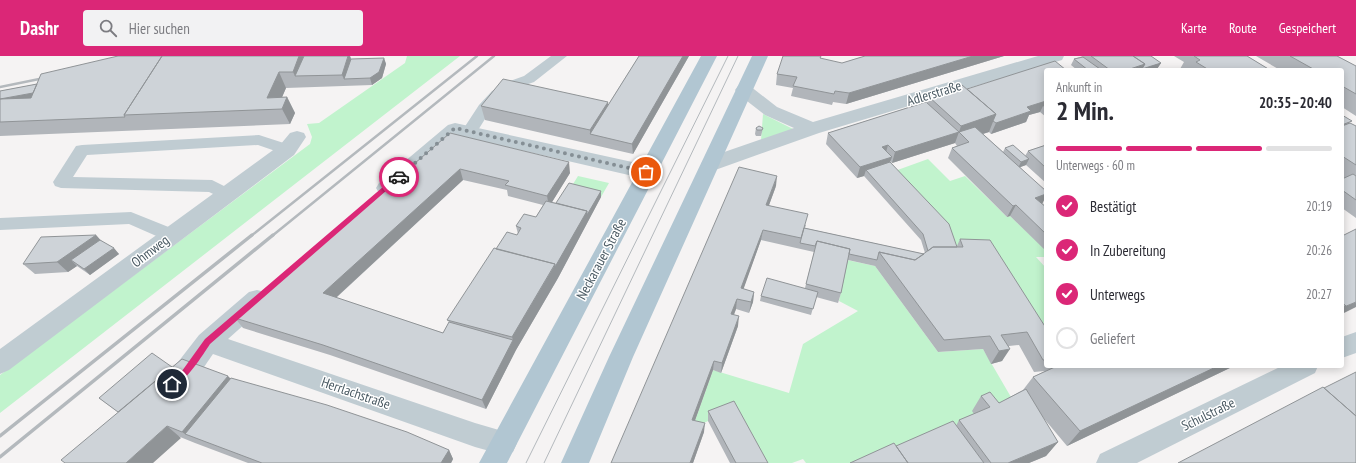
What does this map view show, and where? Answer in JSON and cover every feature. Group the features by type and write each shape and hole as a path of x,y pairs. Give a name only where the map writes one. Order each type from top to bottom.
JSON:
{"main road":[{"name":"Neckarauer Straße","path":"499,453 646,172 709,56"},
{"path":"575,463 621,357 760,56"}],"street":[{"name":"Adlerstraße","path":"711,164 812,129 1056,56"},
{"path":"744,90 771,111 812,129"},
{"path":"371,201 462,130 646,172"},
{"name":"Ohmweg","path":"0,363 292,143"},
{"path":"155,398 184,374 208,342 274,284"},
{"name":"Herrlachstraße","path":"208,342 475,435 499,453"},
{"path":"1344,347 1356,342"},
{"name":"Schulstraße","path":"1110,463 1302,368"}],"lane":[{"path":"462,130 497,94 512,85 529,79 560,56"},
{"path":"226,194 212,186 61,182 82,150 259,140 292,143"},
{"path":"0,224 131,218 170,235"}],"green space":[{"path":"407,56 460,56 0,413 0,375 310,144 312,137 307,124 319,123 405,63"},
{"path":"763,114 795,130 761,140"},
{"path":"928,159 950,181 965,176 1007,217 1010,216 1044,248 1044,257 1036,257 1044,266 1044,324 1031,329 954,252 892,172"},
{"path":"578,176 609,183 601,197 570,189"},
{"path":"847,260 875,266 938,352 983,349 1015,404 980,421 874,463 806,463 803,459 792,463 761,463 708,421 692,429 713,370 789,393 803,344 858,311 839,301"}],"building":[{"path":"118,56 162,56 124,115 125,117 0,122 0,99 31,98 41,74"},
{"path":"162,56 299,56 293,72 279,72 267,98 287,97 282,109 124,115"},
{"path":"304,56 348,56 342,75 295,76"},
{"path":"639,56 683,56 632,144 590,134"},
{"path":"783,56 821,56 820,58 842,63 865,56 973,56 849,93 835,91 834,94 793,86 797,77 777,74"},
{"path":"1091,56 1133,56 1145,64 1133,68 1107,68"},
{"path":"1133,56 1151,56 1161,63 1143,68 1145,64"},
{"path":"1194,56 1247,56 1267,68 1206,68 1196,62 1200,60"},
{"path":"1290,56 1337,56 1356,66 1356,94 1344,87 1344,68 1311,68"},
{"path":"1083,57 1099,68 1085,68 1074,59"},
{"path":"384,58 379,72 370,78 344,79 351,59"},
{"path":"1055,61 1064,68 1044,68 1044,102 1027,107 1031,111 996,123 993,121 996,114 967,89"},
{"path":"503,79 608,102 590,130 481,106"},
{"path":"37,84 33,93 0,99 0,91"},
{"path":"962,85 996,114 961,126 928,96"},
{"path":"926,102 959,132 895,152 888,145 882,147 892,157 860,167 828,133"},
{"path":"1344,116 1352,121 1344,124"},
{"path":"1350,123 1356,126 1356,165 1344,157 1344,125"},
{"path":"759,126 763,128 762,130 757,130 756,128"},
{"path":"975,127 1044,189 1044,195 1035,198 1044,205 1044,232 1016,205 1013,206 952,148 969,142 959,132"},
{"path":"450,133 569,162 547,196 505,185 509,181 460,169 323,293 443,333 449,322 513,340 482,400 323,345 235,318"},
{"path":"1013,145 1029,159 1021,162 1005,148"},
{"path":"1044,146 1044,166 1028,151"},
{"path":"890,162 949,224 957,247 933,247 928,251 923,234 866,170"},
{"path":"739,167 777,176 766,205 808,214 801,238 763,230 741,288 754,292 751,302 737,299 731,314 739,316 722,363 714,361 692,420 705,423 690,463 611,463"},
{"path":"1353,174 1356,176 1356,200 1344,191 1344,178"},
{"path":"569,183 601,191 587,215 587,211 556,203"},
{"path":"546,201 587,211 555,267 555,264 496,249 507,232 517,235 521,228 516,226 524,214 536,217"},
{"path":"804,228 924,254 915,260 879,252 877,260 849,254 850,249 817,241 815,246 800,243"},
{"path":"1356,229 1356,302 1344,307 1346,306 1344,304 1344,235"},
{"path":"96,235 57,262 23,264 41,237"},
{"path":"960,239 990,240 1044,325 1044,360 1027,332 1001,335 1010,349 999,351 990,336 944,340 879,252 915,260 933,247 963,247"},
{"path":"100,240 114,248 84,269 71,260"},
{"path":"817,241 850,249 841,293 806,284"},
{"path":"494,248 555,264 512,337 447,320"},
{"path":"767,278 818,292 813,309 761,296"},
{"path":"152,353 172,367 118,412 99,398"},
{"path":"182,359 228,376 182,432 167,426 126,463 65,463 61,460"},
{"path":"1053,368 1214,368 1080,431 1033,377"},
{"path":"1356,372 1356,416 1324,388"},
{"path":"231,378 327,405 407,432 449,450 441,463 262,463 185,434"},
{"path":"1323,387 1356,416 1356,463 1178,463"},
{"path":"1026,389 1058,442 1008,463 991,463 959,420 990,407 981,396 990,392 999,403"},
{"path":"734,401 768,463 736,463 708,411"},
{"path":"953,421 984,463 908,463 896,446"},
{"path":"894,443 908,463 850,463"}],"tram line":[{"path":"526,463 728,56"},
{"path":"544,463 738,56"}],"railway":[{"path":"251,236 477,56"},
{"path":"272,236 494,56"},
{"path":"0,87 49,77"},
{"path":"0,436 252,235"},
{"path":"0,457 273,235"}],"way so far":[{"path":"399,177 455,128 646,172"}],"route":[{"path":"172,384 184,374 208,342 399,177"}]}
